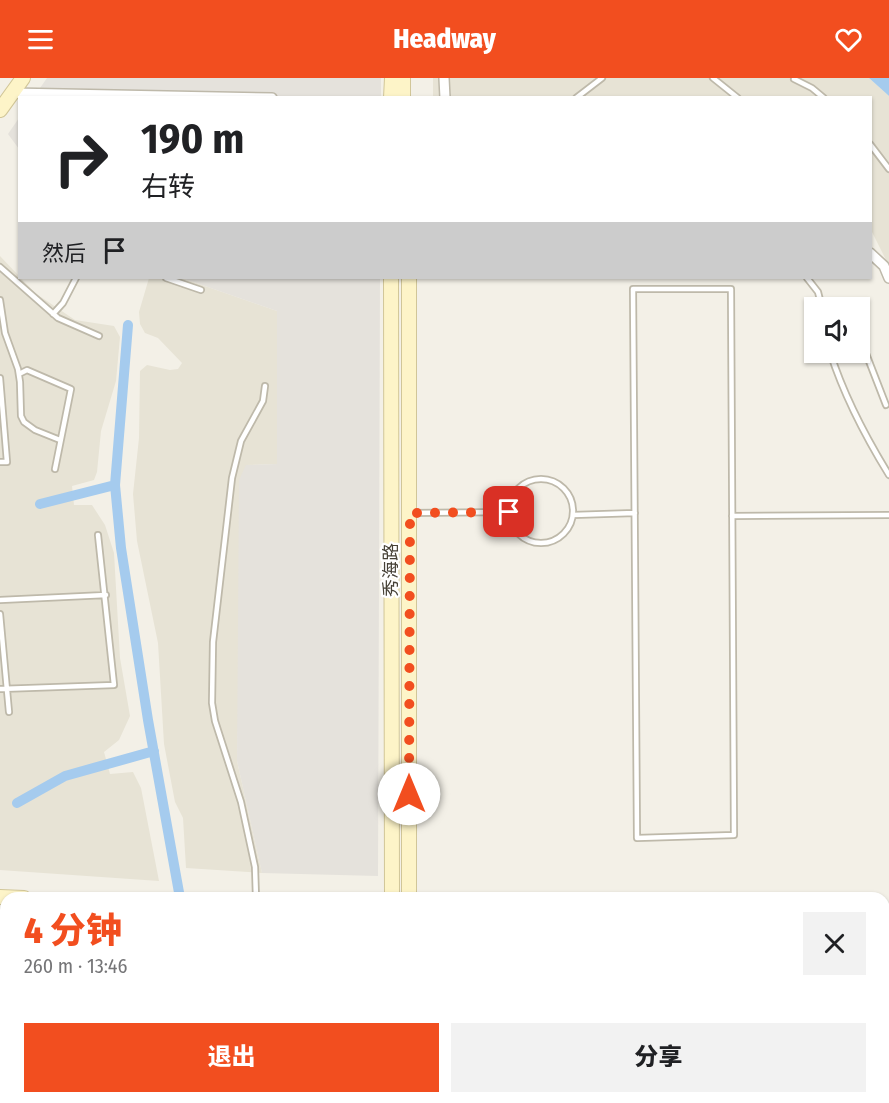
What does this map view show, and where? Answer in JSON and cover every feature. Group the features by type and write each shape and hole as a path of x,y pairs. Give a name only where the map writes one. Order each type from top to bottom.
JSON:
{"main road":[{"path":"0,110 23,78"},
{"path":"392,78 392,96"},
{"path":"403,78 403,96"},
{"name":"秀海路","path":"390,892 391,279"},
{"name":"秀海路","path":"410,279 410,892"}],"street":[{"path":"444,78 445,96"},
{"path":"12,93 168,96"},
{"path":"872,254 884,266 889,278"},
{"path":"391,557 410,557"}],"lane":[{"path":"579,96 602,78"},
{"path":"713,78 736,96"},
{"path":"794,79 822,96"},
{"path":"872,147 889,169"},
{"path":"0,267 54,314 74,326 99,336"},
{"path":"54,314 68,296 76,279"},
{"path":"169,279 201,290"},
{"path":"808,279 819,297"},
{"path":"633,289 731,289 732,516 734,835 637,838 633,289"},
{"path":"0,300 5,333 18,374 21,416 24,422 35,430 60,440"},
{"path":"834,363 845,393 866,437 888,472"},
{"path":"870,363 886,405"},
{"path":"18,374 27,370 70,389 55,469"},
{"path":"0,378 7,462 0,462"},
{"path":"256,892 255,867 241,802 215,721 212,703 213,642 232,478 241,441 263,401 265,386"},
{"path":"542,479 552,481 568,495 573,515 563,534 545,543 524,538 516,531 509,512 515,492 523,485 542,479"},
{"path":"410,513 509,512"},
{"path":"573,515 635,513"},
{"path":"732,516 889,515"},
{"path":"0,689 114,685 98,535"},
{"path":"0,600 106,595"},
{"path":"0,614 9,712"}],"shaded area":[{"path":"47,78 381,78 381,96 34,96"},
{"path":"433,78 869,78 889,96 889,266 872,232 872,96 433,96"},
{"path":"18,119 18,148 8,134"},
{"path":"0,256 18,275 18,279 22,279 35,293 75,320 114,326 120,337 116,381 101,431 97,472 94,480 72,486 74,505 92,505 105,525 114,553 120,658 130,716 119,740 104,752 110,774 133,772 141,788 159,881 0,870"},
{"path":"149,279 185,279 277,311 277,464 246,465 237,761 262,873 186,868 183,818 175,802 164,744 158,643 137,541 133,494 139,438 140,371 147,365 170,370 178,369 182,363 158,338 145,333 140,324 139,312"},
{"path":"185,279 380,279 378,876 262,873 237,761 239,480 246,465 277,464 277,311"}],"water":[{"path":"869,78 889,78 889,96"}],"waterway":[{"path":"128,325 115,485 121,548 148,720 179,892"},
{"path":"40,504 115,485"},
{"path":"17,803 65,776 154,751"}],"route":[{"path":"409,794 410,513 509,512"}]}
